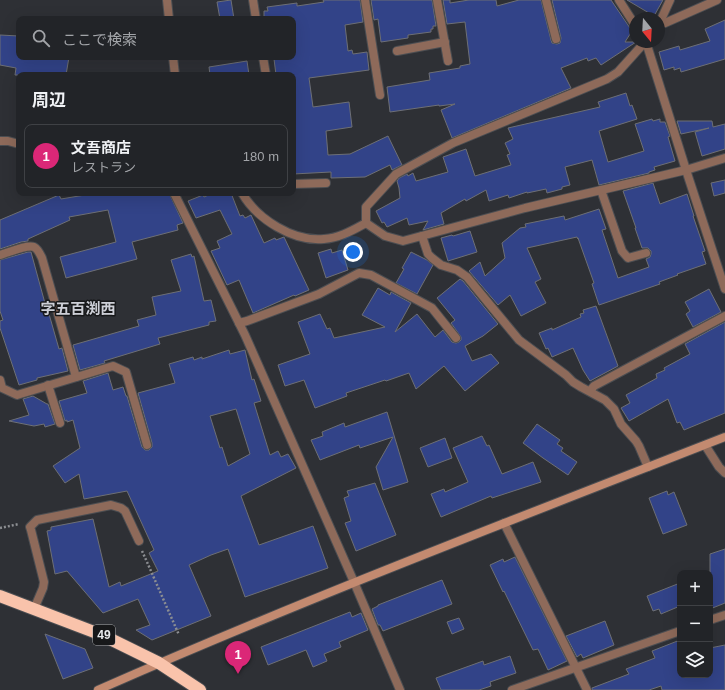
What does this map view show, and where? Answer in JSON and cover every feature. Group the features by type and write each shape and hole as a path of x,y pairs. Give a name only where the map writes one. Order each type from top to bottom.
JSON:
{"highway":[{"name":"49","path":"0,596 102,635 159,663 200,690"}],"street":[{"path":"167,0 169,16"},
{"path":"253,0 256,16"},
{"path":"365,0 380,95"},
{"path":"437,0 448,60"},
{"path":"546,0 556,39"},
{"path":"619,0 629,16"},
{"path":"664,12 670,0"},
{"path":"665,23 717,0"},
{"path":"397,51 445,42"},
{"path":"366,223 366,207 396,174 453,143 607,79 618,72 640,48"},
{"path":"648,48 725,289"},
{"path":"173,60 175,72"},
{"path":"264,60 266,72"},
{"path":"0,141 16,143"},
{"path":"366,223 385,236 403,241 525,208 686,170 725,158"},
{"path":"296,184 326,183"},
{"path":"601,190 622,251 628,258 646,253"},
{"path":"176,196 239,323 354,582 400,690"},
{"path":"244,196 253,208 269,222 291,234 300,237 324,239 338,237 366,223"},
{"path":"422,236 428,254 441,265 456,270 467,277 519,340 566,375 573,382 605,400 614,409 621,424 639,446 648,467"},
{"path":"0,255 29,246 39,251 76,377"},
{"path":"239,323 319,294 355,275 362,273 371,275 432,308 456,338"},
{"path":"590,391 594,386 725,316"},
{"path":"0,380 2,388 17,395 113,366 126,372 147,445"},
{"path":"48,386 60,423"},
{"path":"98,690 354,582 725,437"},
{"path":"705,445 719,467 725,473"},
{"path":"34,609 44,582 30,527 37,520 111,505 125,511 139,541"},
{"path":"504,523 587,690"},
{"path":"713,619 725,615"},
{"path":"512,690 677,632"}],"path":[{"path":"139,541 138,544 179,635"}],"building":[{"path":"231,0 234,16 219,16 217,2"},
{"path":"323,0 360,0 363,22 345,25 348,51 352,50 353,54 367,52 369,70 309,78 313,107 349,102 352,127 326,131 328,155 350,154 388,136 402,165 392,170 390,165 365,177 331,178 331,172 296,174 296,72 276,72 274,60 296,60 296,16 264,16 264,11 268,11 267,7 297,3 297,6 324,2"},
{"path":"371,0 432,0 436,26 433,26 431,32 408,35 408,38 381,42 378,19 374,20"},
{"path":"443,0 450,0 450,3 469,0 496,0 497,6 519,0 541,0 552,43 557,44 560,43 561,38 552,0 611,0 629,27 629,36 625,42 629,42 629,47 601,65 596,58 588,61 587,58 561,68 571,88 452,138 441,110 455,104 390,112 387,87 430,80 429,73 460,68 460,66 470,64 465,22 447,24"},
{"path":"627,0 663,0 656,12 647,12"},
{"path":"725,20 725,59 681,72 680,68 674,70 674,67 664,70 659,52 679,46 680,50 710,41 705,29"},
{"path":"0,35 16,36 16,60 68,60 66,72 16,72 15,75 16,68 0,65"},
{"path":"247,61 249,72 210,72 209,67"},
{"path":"626,93 630,106 632,105 637,119 599,131 608,162 644,151 635,124 652,119 653,121 660,119 660,122 665,122 670,136 668,137 675,161 654,167 655,170 649,173 599,185 592,160 565,167 570,185 562,187 562,189 547,193 546,189 527,192 509,198 508,195 489,201 486,190 466,201 465,199 441,213 444,224 423,230 428,221 409,225 407,218 387,227 384,222 382,223 376,211 400,198 397,181 399,178 413,173 416,181 448,172 443,157 466,149 475,176 511,165 507,155 510,154 505,143 513,139 508,128 600,107 598,102"},
{"path":"677,121 712,121 713,127 725,124 725,149 702,156 695,132 709,128 681,134"},
{"path":"725,180 725,193 714,196 711,183"},
{"path":"653,183 660,204 687,194 705,251 702,252 706,264 677,274 678,275 659,282 660,284 599,305 592,284 594,283 577,237 527,248 541,279 535,282 546,303 521,316 510,295 498,305 469,271 480,262 485,276 505,258 502,243 520,228 526,227 525,224 564,216 565,220 599,209 606,229 602,230 618,278 649,267 646,259 650,257 651,251 648,248 642,248 623,191"},
{"path":"57,196 60,196 61,199 79,196 170,196 183,223 177,225 178,230 132,242 137,259 66,278 60,257 116,242 108,210 69,217 70,220 28,239 28,241 0,249 0,220"},
{"path":"200,196 232,196 240,216 243,215 245,218 251,215 264,243 275,238 276,240 284,237 309,290 253,313 239,280 227,285 211,251 220,248 217,241 232,234 220,210 196,218 188,201"},
{"path":"470,231 477,252 448,261 441,238"},
{"path":"331,249 332,253 342,250 348,270 326,278 318,253"},
{"path":"31,252 59,349 62,348 68,371 37,378 37,380 19,385 0,328 0,321 3,320 0,311 0,260"},
{"path":"411,252 427,260 433,265 417,294 396,283"},
{"path":"191,254 192,257 194,256 204,301 211,300 216,321 209,322 209,325 158,338 160,344 80,370 73,345 139,326 137,320 156,315 152,297 181,291 171,260"},
{"path":"460,279 498,324 483,336 465,346 472,361 491,354 499,363 465,391 444,366 416,389 409,373 346,393 347,396 315,408 304,380 285,386 278,365 310,354 298,322 320,314 327,329 330,328 334,338 385,327 362,315 378,288 390,295 391,292 411,303 395,332 417,314 435,337 443,330 452,342 459,342 461,337 451,323 455,320 437,298"},
{"path":"709,289 721,312 693,327 686,314 690,311 685,302"},
{"path":"596,306 618,366 590,381 573,348 552,357 548,348 546,349 539,333 552,328 552,330 581,317 580,314 584,313 583,310"},
{"path":"725,322 725,413 684,430 680,422 677,423 668,399 629,421 621,408 630,403 626,395 657,378 656,374 665,370 664,368 690,354 685,344"},
{"path":"229,350 230,354 245,350 252,380 254,379 261,401 254,403 270,455 278,451 281,457 288,454 296,468 241,496 259,545 313,526 328,568 245,597 228,549 211,555 189,565 211,616 152,640 136,630 150,625 138,599 103,613 67,571 55,574 47,531 51,530 51,527 93,519 109,587 120,582 121,586 158,571 149,553 154,550 127,491 84,499 79,474 65,483 53,466 80,448 73,420 67,422 67,420 65,421 59,401 87,393 83,381 108,373 113,390 123,387 142,447 145,450 149,450 152,447 152,443 138,393 175,383 169,364 193,357 194,360 202,357 202,359","holes":["236,409 250,454 228,466 222,447 220,448 210,416"]},
{"path":"33,396 48,404 55,424 45,427 44,424 34,426 9,421 29,415 23,399"},
{"path":"387,412 408,482 383,490 376,467 393,437 360,448 359,445 320,460 311,440 323,436 322,432 344,423 345,427"},
{"path":"537,424 560,440 557,444 563,448 561,451 577,462 568,475 523,443"},
{"path":"482,436 487,446 489,445 502,474 533,462 541,482 492,498 491,496 441,517 431,494 444,489 445,492 468,482 453,448"},
{"path":"445,438 452,458 428,467 420,448"},
{"path":"375,483 396,535 356,551 345,523 351,521 344,498 349,496 347,491"},
{"path":"667,491 668,495 674,492 687,525 663,534 649,498"},
{"path":"725,549 725,603 713,608 713,570 710,570 710,554"},
{"path":"515,557 567,661 548,670 538,649 533,650 490,565 503,559 504,562"},
{"path":"442,580 452,604 383,631 380,625 378,625 372,609 378,605"},
{"path":"677,584 677,607 661,614 659,609 653,611 647,596"},
{"path":"350,612 352,617 361,613 368,630 339,642 341,647 324,654 327,661 313,667 306,650 268,665 261,647"},
{"path":"459,618 464,629 452,634 447,622"},
{"path":"605,621 614,645 583,658 581,654 577,657 566,636"},
{"path":"45,634 85,649 93,668 63,679"},
{"path":"677,641 677,678 713,678 713,647 725,645 725,690 662,690 661,686 649,690 592,690 592,688 629,674 626,669 655,658 652,651"},
{"path":"510,656 516,673 490,682 491,686 479,690 441,690 436,678 483,661 484,665"}],"place":[{"name":"文吾商店","path":"238,674"}],"district":[{"name":"字五百渕西","path":"78,308"}]}
